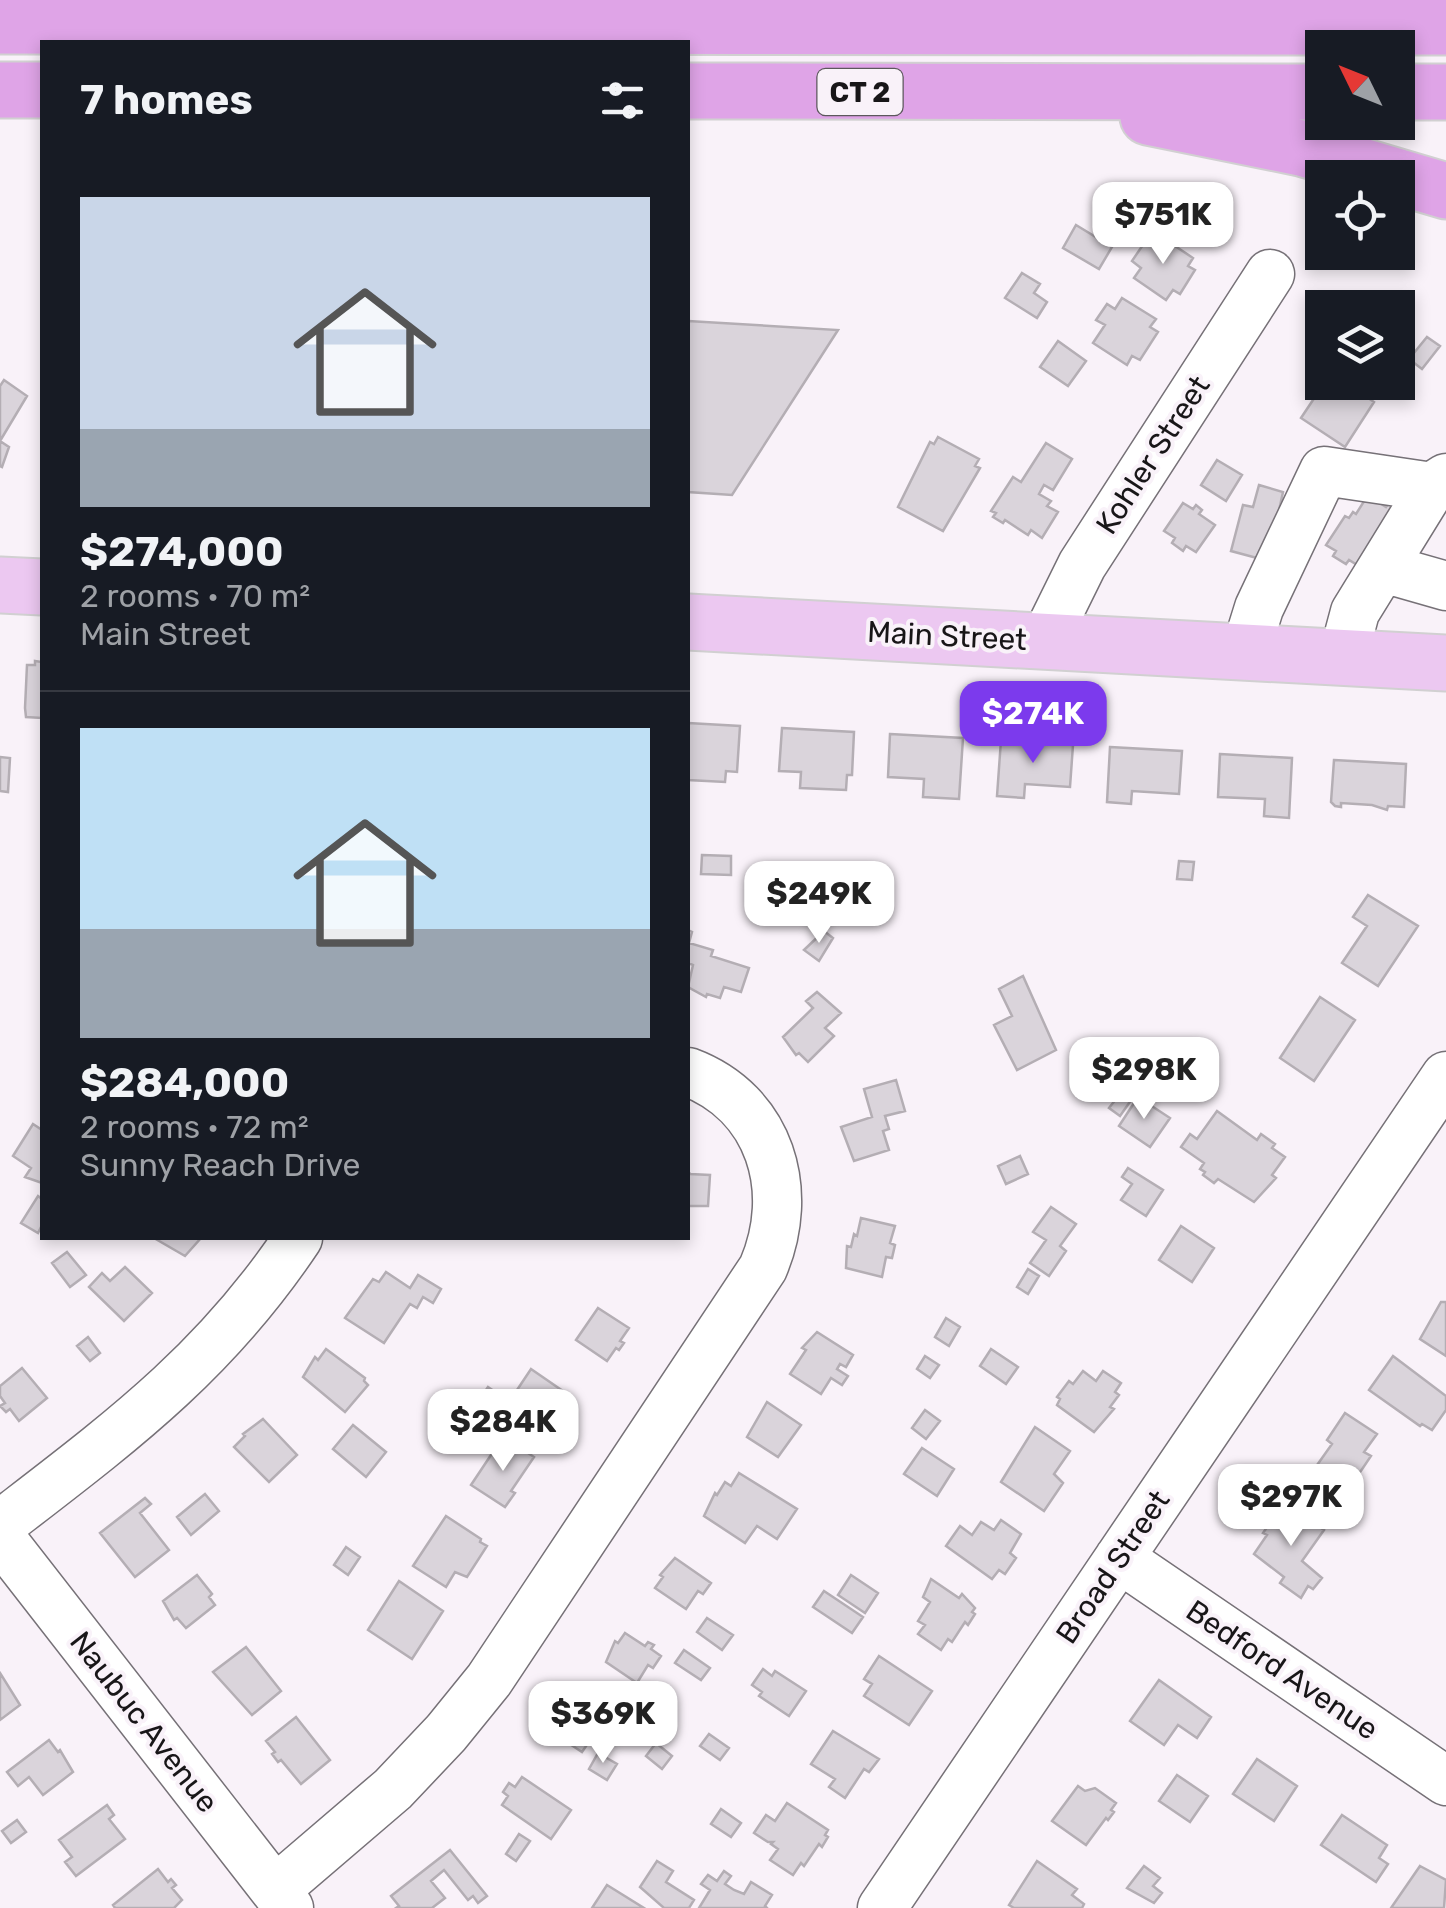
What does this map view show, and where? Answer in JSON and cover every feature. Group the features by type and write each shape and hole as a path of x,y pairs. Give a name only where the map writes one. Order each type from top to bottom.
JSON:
{"highway":[{"path":"884,27 1010,0"},
{"name":"CT 2","path":"0,26 1446,27"},
{"path":"0,90 40,90"},
{"name":"CT 2","path":"690,91 1305,92"},
{"path":"1032,92 1301,148 1446,191"},
{"path":"1415,92 1446,92"}],"main road":[{"path":"0,585 40,588"},
{"name":"Main Street","path":"690,622 1446,663"}],"street":[{"name":"Kohler Street","path":"1044,642 1082,566 1270,274"},
{"path":"1245,653 1260,608 1324,471 1439,482 1355,612 1343,658"},
{"path":"1382,568 1446,586"},
{"path":"282,1899 446,1733 489,1680 764,1268 779,1214 773,1158 764,1136 740,1104 709,1081 690,1073"},
{"name":"Broad Street","path":"882,1908 1446,1076"},
{"path":"0,1525 148,1410 188,1373 238,1320 297,1240"},
{"name":"Naubuc Avenue","path":"0,1536 282,1899"},
{"name":"Bedford Avenue","path":"1119,1558 1446,1781"}],"building":[{"path":"1076,225 1112,247 1099,269 1063,248"},
{"path":"1160,236 1193,258 1188,266 1195,270 1180,294 1173,290 1166,300 1134,278 1141,268 1132,261 1147,239 1155,244"},
{"path":"1022,273 1040,284 1034,293 1047,302 1037,318 1005,298"},
{"path":"1122,298 1156,319 1150,327 1158,332 1140,360 1132,356 1127,365 1093,343 1105,325 1096,320 1107,304 1115,309"},
{"path":"690,321 838,330 732,495 690,492"},
{"path":"1427,337 1440,346 1422,369 1415,364 1415,352"},
{"path":"1058,341 1086,361 1068,386 1040,367"},
{"path":"4,380 27,396 0,441 0,386"},
{"path":"1313,400 1374,402 1345,447 1301,418"},
{"path":"938,437 979,459 975,466 980,468 943,531 898,507 930,442 934,444"},
{"path":"0,441 9,447 2,467 0,466"},
{"path":"1046,443 1072,459 1053,490 1044,485 1039,494 1051,501 1047,506 1058,512 1042,538 1031,530 1028,535 1005,520 1003,523 991,511 1013,477 1021,482"},
{"path":"1217,460 1242,475 1226,501 1201,485"},
{"path":"1259,485 1283,492 1268,561 1231,551 1243,505 1253,507"},
{"path":"1368,495 1386,507 1391,500 1401,506 1359,566 1349,560 1346,564 1333,556 1336,551 1326,545 1345,516 1356,514"},
{"path":"1183,503 1193,509 1196,505 1202,510 1199,514 1215,525 1196,552 1186,546 1183,551 1172,543 1175,538 1164,531"},
{"path":"35,661 40,662 40,718 26,717 25,708 27,665 35,665"},
{"path":"690,723 740,726 737,772 726,771 725,782 690,780"},
{"path":"782,728 854,732 852,775 847,775 846,790 800,788 801,772 779,771"},
{"path":"890,734 963,738 959,799 923,797 924,779 888,777"},
{"path":"1001,740 1073,745 1070,787 1025,784 1024,798 997,796"},
{"path":"1110,747 1182,751 1179,794 1132,791 1131,804 1107,802"},
{"path":"1220,754 1292,758 1289,818 1264,816 1265,799 1218,797"},
{"path":"0,757 10,758 8,792 0,791"},
{"path":"1334,760 1406,764 1404,807 1388,806 1387,810 1372,805 1335,806 1331,802"},
{"path":"702,855 731,856 731,875 701,874"},
{"path":"1179,861 1194,862 1192,880 1177,879"},
{"path":"1368,895 1418,926 1378,986 1342,963 1367,926 1353,917"},
{"path":"824,931 833,938 819,961 804,950"},
{"path":"690,943 713,950 711,956 749,968 741,992 724,987 720,998 707,994 706,997 690,988"},
{"path":"1023,976 1056,1050 1017,1070 994,1025 1012,1016 999,989"},
{"path":"817,992 841,1013 825,1028 834,1036 808,1062 799,1053 796,1055 783,1037 813,1008 806,1001"},
{"path":"1320,997 1355,1020 1314,1081 1280,1058"},
{"path":"896,1080 905,1111 885,1116 889,1129 883,1131 889,1150 854,1161 841,1127 872,1117 864,1089"},
{"path":"1124,1089 1134,1096 1120,1116 1109,1108"},
{"path":"1138,1097 1170,1118 1150,1147 1119,1126"},
{"path":"1217,1111 1257,1140 1261,1134 1285,1157 1272,1175 1276,1178 1254,1202 1218,1179 1214,1183 1203,1175 1205,1172 1200,1169 1204,1163 1181,1147 1190,1134 1197,1139"},
{"path":"33,1124 40,1129 40,1182 25,1177 31,1168 13,1156"},
{"path":"1020,1156 1028,1174 1006,1184 998,1166"},
{"path":"1128,1168 1163,1190 1146,1216 1121,1200 1132,1184 1122,1177"},
{"path":"690,1174 710,1175 708,1206 690,1206"},
{"path":"38,1196 38,1233 21,1223"},
{"path":"1051,1207 1076,1224 1060,1246 1066,1251 1049,1276 1030,1263 1046,1240 1033,1232"},
{"path":"861,1218 895,1226 890,1243 895,1245 892,1258 886,1257 882,1277 846,1268 847,1246 851,1247 854,1234 857,1236"},
{"path":"1181,1226 1214,1248 1192,1282 1159,1260"},
{"path":"157,1240 199,1240 185,1256"},
{"path":"67,1252 86,1275 70,1287 52,1263"},
{"path":"125,1267 152,1293 124,1321 89,1287 102,1273 110,1281"},
{"path":"1028,1269 1039,1276 1028,1294 1017,1287"},
{"path":"386,1272 410,1288 418,1275 441,1289 433,1303 423,1297 417,1308 410,1304 384,1343 345,1318 373,1279 379,1282"},
{"path":"1441,1302 1446,1302 1446,1356 1420,1339"},
{"path":"598,1308 629,1328 620,1341 624,1343 607,1361 576,1340"},
{"path":"946,1318 960,1327 949,1346 935,1337"},
{"path":"817,1332 853,1355 846,1367 840,1364 837,1369 848,1376 842,1385 831,1378 821,1394 790,1374 806,1350 802,1348"},
{"path":"88,1337 100,1353 90,1361 77,1346"},
{"path":"326,1349 365,1378 368,1385 345,1412 303,1377 315,1357 318,1360"},
{"path":"991,1349 1018,1367 1006,1384 980,1366"},
{"path":"925,1356 939,1365 930,1378 917,1369"},
{"path":"1393,1356 1446,1396 1446,1410 1432,1430 1420,1426 1369,1390"},
{"path":"22,1368 47,1398 19,1421 10,1409 6,1412 0,1406 5,1403 0,1386"},
{"path":"531,1369 573,1398 563,1420 559,1418 551,1430 521,1409 524,1404 513,1396"},
{"path":"1083,1371 1096,1381 1103,1371 1121,1383 1115,1392 1119,1395 1110,1407 1114,1409 1094,1432 1057,1405 1057,1397 1069,1381 1073,1384"},
{"path":"488,1387 517,1407 506,1423 477,1403"},
{"path":"767,1402 801,1425 778,1457 747,1437"},
{"path":"925,1410 940,1421 926,1439 912,1428"},
{"path":"1345,1413 1377,1434 1364,1452 1371,1456 1348,1490 1315,1468 1332,1444 1327,1440"},
{"path":"263,1419 297,1455 269,1482 234,1447 243,1434"},
{"path":"353,1425 386,1452 366,1477 333,1449"},
{"path":"1035,1427 1070,1451 1054,1474 1063,1483 1044,1511 1001,1482"},
{"path":"510,1441 534,1457 505,1507 471,1485 493,1452 500,1456"},
{"path":"922,1448 954,1469 937,1496 904,1474"},
{"path":"739,1473 797,1509 777,1539 757,1526 745,1543 704,1516 715,1493 725,1482 731,1486"},
{"path":"205,1494 219,1511 191,1535 177,1517"},
{"path":"145,1498 151,1504 140,1513 169,1550 135,1577 100,1533"},
{"path":"1284,1503 1324,1530 1302,1561 1322,1578 1313,1589 1308,1586 1301,1598 1280,1583 1284,1577 1254,1554"},
{"path":"446,1516 487,1546 467,1577 455,1572 446,1587 413,1566"},
{"path":"1001,1520 1021,1534 1010,1553 1016,1558 1005,1574 999,1570 992,1579 946,1546 960,1526 972,1535 981,1522 994,1530"},
{"path":"346,1547 360,1557 348,1575 334,1565"},
{"path":"675,1558 711,1583 703,1594 698,1591 686,1609 655,1588 663,1577 660,1575"},
{"path":"197,1575 212,1594 209,1597 215,1605 186,1628 177,1618 174,1620 163,1601"},
{"path":"851,1575 878,1593 865,1613 838,1595"},
{"path":"931,1579 959,1598 962,1594 975,1608 968,1625 965,1622 952,1642 948,1639 941,1650 918,1634 925,1625 918,1621 930,1602 923,1597"},
{"path":"399,1581 443,1611 412,1659 368,1630"},
{"path":"824,1591 863,1617 852,1633 813,1607"},
{"path":"707,1618 733,1635 722,1650 697,1632"},
{"path":"625,1633 645,1646 648,1642 654,1645 651,1649 661,1656 653,1668 648,1665 637,1683 606,1662 615,1641 618,1643"},
{"path":"246,1647 281,1691 252,1715 213,1672"},
{"path":"684,1650 710,1668 701,1680 675,1663"},
{"path":"879,1656 932,1691 909,1725 864,1696 872,1684 864,1679"},
{"path":"763,1669 772,1676 775,1671 806,1691 789,1716 759,1696 762,1692 752,1685"},
{"path":"0,1673 20,1705 0,1720"},
{"path":"1159,1680 1211,1717 1197,1738 1178,1725 1164,1745 1130,1721"},
{"path":"568,1703 615,1733 607,1745 593,1736 582,1752 550,1731 557,1720 553,1718"},
{"path":"296,1717 330,1760 301,1784 281,1760 278,1762 266,1741"},
{"path":"833,1731 879,1759 869,1772 864,1769 845,1798 829,1787 835,1779 811,1764"},
{"path":"709,1734 729,1748 720,1760 700,1746"},
{"path":"49,1740 73,1772 43,1795 29,1777 18,1786 7,1772"},
{"path":"656,1743 672,1756 662,1769 646,1756"},
{"path":"598,1753 617,1764 607,1780 589,1769"},
{"path":"1257,1759 1297,1786 1274,1821 1233,1794"},
{"path":"1177,1775 1208,1796 1190,1822 1159,1801"},
{"path":"522,1777 571,1810 551,1839 502,1805 509,1783 515,1787"},
{"path":"1078,1786 1085,1791 1095,1788 1116,1803 1111,1810 1114,1812 1086,1845 1052,1821"},
{"path":"787,1803 828,1830 822,1847 819,1844 793,1875 770,1860 778,1849 773,1842 754,1833 766,1815 775,1821"},
{"path":"107,1805 114,1815 109,1819 125,1839 76,1876 65,1862 72,1857 59,1840"},
{"path":"721,1809 741,1823 731,1837 711,1824"},
{"path":"1342,1815 1387,1845 1379,1858 1388,1864 1376,1882 1321,1845"},
{"path":"17,1820 26,1832 11,1843 2,1831"},
{"path":"519,1834 530,1841 516,1861 506,1854"},
{"path":"450,1850 487,1896 478,1903 473,1896 468,1900 444,1870 431,1881 445,1898 432,1908 396,1908 399,1906 391,1896"},
{"path":"657,1861 673,1871 666,1882 694,1900 689,1908 664,1908 640,1887"},
{"path":"1037,1861 1077,1889 1072,1895 1084,1904 1082,1908 1009,1905"},
{"path":"1144,1866 1160,1878 1153,1886 1162,1893 1154,1903 1127,1888"},
{"path":"1420,1866 1446,1880 1444,1908 1391,1908"},
{"path":"158,1869 168,1882 171,1879 176,1885 172,1888 182,1900 174,1908 115,1908 113,1905"},
{"path":"724,1871 731,1876 725,1884 734,1890 744,1894 751,1882 772,1895 767,1908 699,1908 710,1890 701,1884 708,1875 717,1881"},
{"path":"607,1885 644,1908 592,1908"}]}
